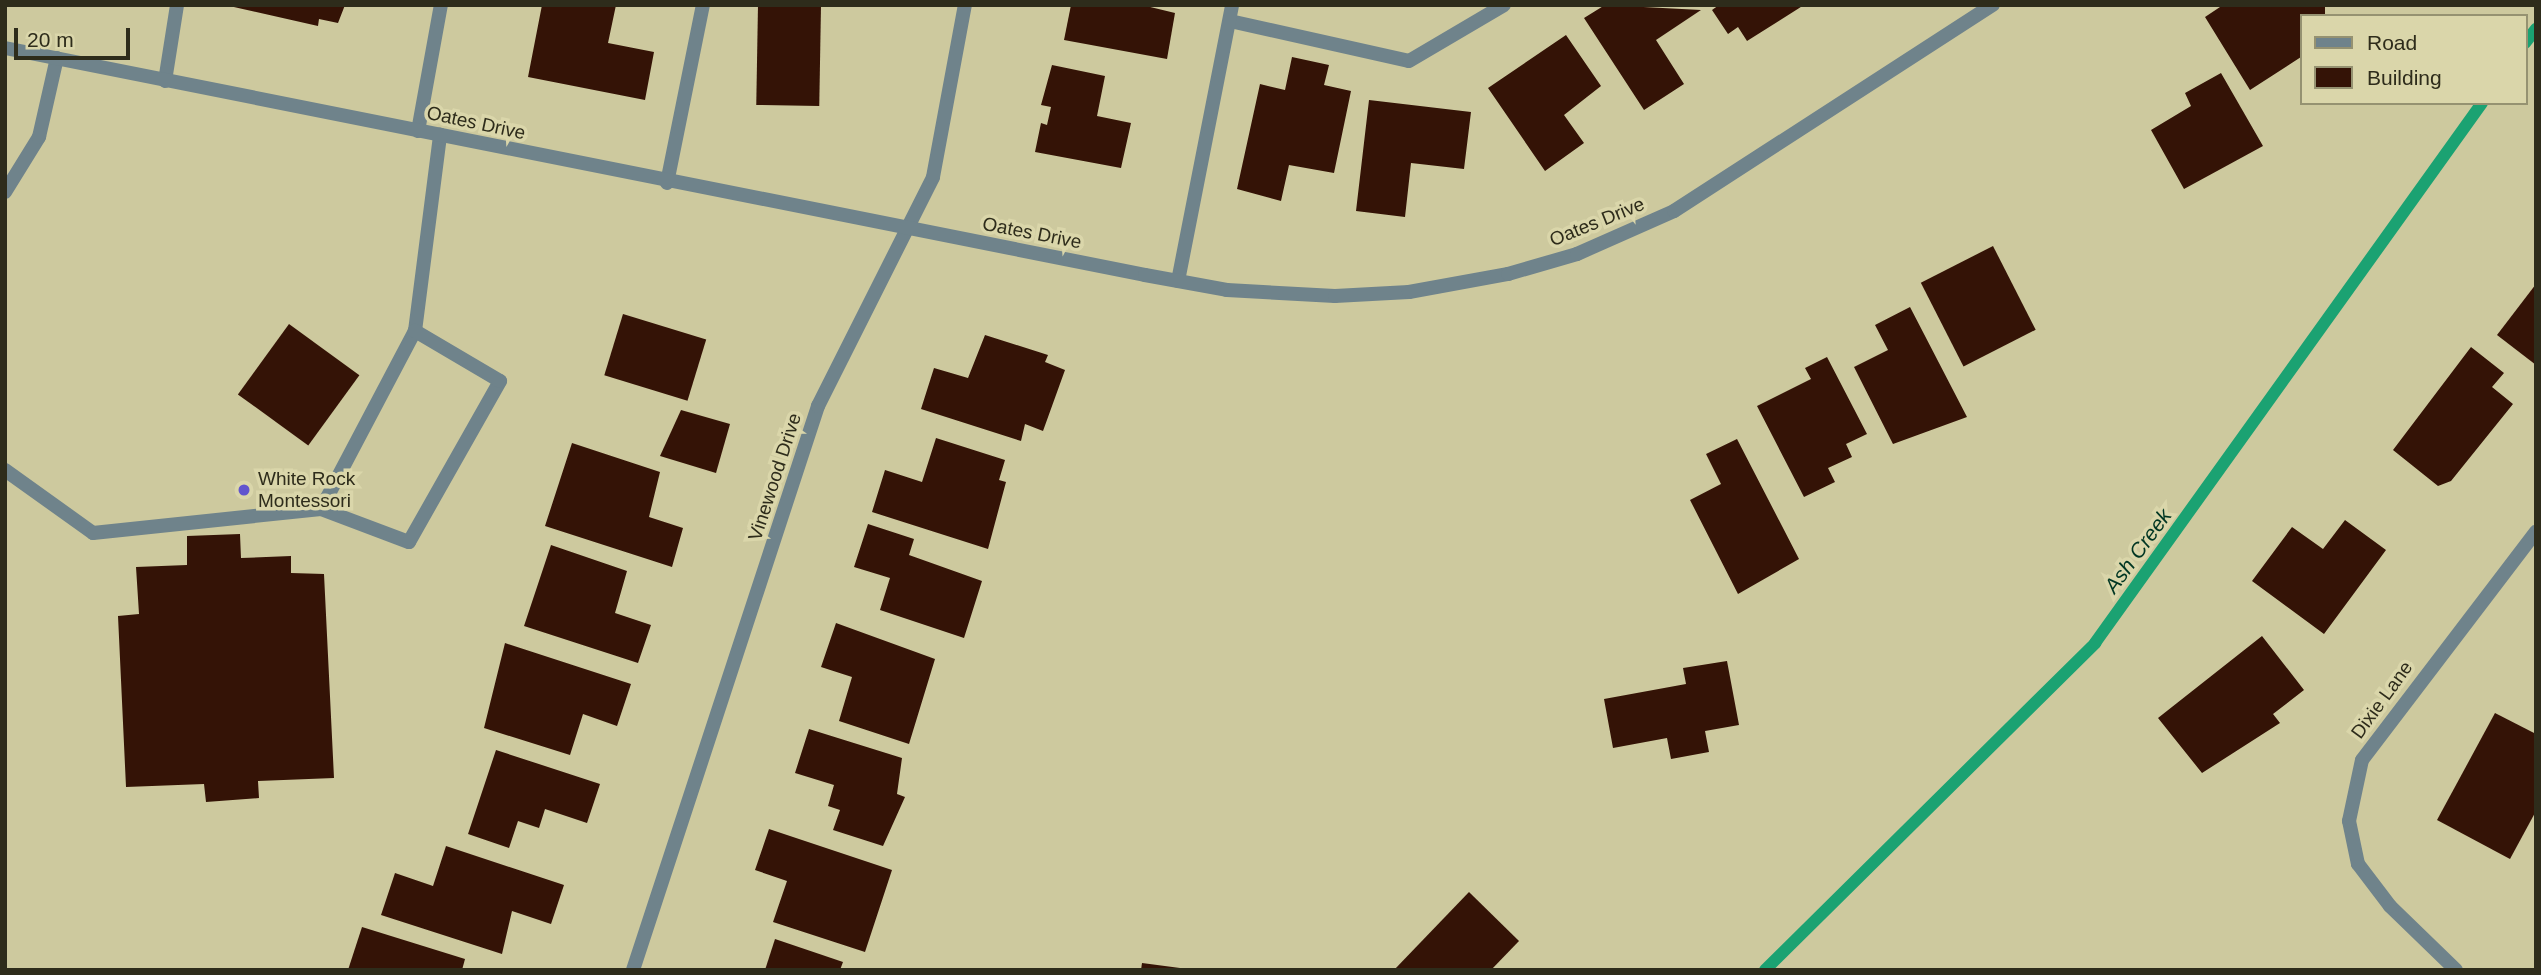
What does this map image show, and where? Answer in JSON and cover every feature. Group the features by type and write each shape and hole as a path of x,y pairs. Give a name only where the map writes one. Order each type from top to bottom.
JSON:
{"street":[{"path":"165,81 177,5"},
{"path":"418,131 441,5"},
{"path":"667,183 704,5"},
{"name":"Vinewood Drive","path":"633,970 818,406 911,229 933,177 965,5"},
{"path":"1178,281 1232,5"},
{"path":"1230,21 1409,61 1504,5"},
{"name":"Oates Drive","path":"5,48 667,183 1178,281 1335,296 1409,292 1577,254 1674,211 1993,5"},
{"path":"5,192 39,137 57,58"},
{"path":"321,509 415,331 440,135"},
{"path":"5,470 93,533 321,509 409,542 500,381 415,331"},
{"name":"Dixie Lane","path":"2456,970 2390,906 2358,864 2349,821 2362,760 2536,532"}],"building":[{"path":"225,5 345,5 338,23 319,19 318,26"},
{"path":"542,5 616,5 608,43 654,52 645,100 528,77"},
{"path":"758,5 821,6 819,106 756,105"},
{"path":"1071,5 1142,5 1175,13 1167,59 1064,40"},
{"path":"1605,5 1701,10 1656,40 1684,84 1644,110 1584,18"},
{"path":"1719,5 1804,5 1747,41 1738,27 1728,34 1712,10"},
{"path":"2223,5 2325,5 2325,14 2300,14 2300,58 2250,90 2205,17"},
{"path":"1566,35 1601,86 1564,115 1584,143 1545,171 1488,88"},
{"path":"1292,57 1329,65 1324,85 1351,91 1334,173 1289,165 1281,201 1237,189 1260,84 1285,90"},
{"path":"1052,65 1105,76 1097,116 1131,123 1121,168 1035,152 1041,123 1047,125 1051,107 1041,105"},
{"path":"2221,73 2263,146 2184,189 2151,130 2191,106 2185,93"},
{"path":"1369,100 1471,112 1464,169 1411,163 1405,217 1356,211"},
{"path":"1993,246 2036,330 1964,367 1921,283"},
{"path":"2536,284 2536,365 2497,335"},
{"path":"1910,307 1967,417 1893,444 1854,367 1888,350 1875,325"},
{"path":"623,314 706,339 687,401 604,375"},
{"path":"289,324 359,375 308,446 238,394"},
{"path":"985,335 1048,355 1045,362 1065,370 1043,431 1025,424 1021,441 921,409 934,368 968,378"},
{"path":"2471,347 2504,373 2492,387 2513,404 2451,481 2438,486 2393,450"},
{"path":"1827,357 1867,434 1846,444 1852,457 1828,468 1835,482 1804,497 1757,406 1811,379 1805,368"},
{"path":"681,410 730,424 716,473 660,456"},
{"path":"936,438 1005,460 999,480 1006,482 988,549 872,512 885,470 922,482"},
{"path":"1737,439 1799,559 1738,594 1690,500 1721,484 1706,454"},
{"path":"572,443 660,472 649,517 683,528 672,567 545,526"},
{"path":"2345,520 2386,550 2324,634 2252,581 2292,527 2323,549"},
{"path":"868,524 914,539 909,555 982,581 964,638 880,610 890,578 854,567"},
{"path":"240,534 241,558 291,556 291,573 324,574 334,778 258,781 259,798 206,802 204,784 126,787 118,616 139,614 136,567 187,565 187,536"},
{"path":"551,545 627,571 615,613 651,625 638,663 524,626"},
{"path":"836,623 935,659 909,744 839,721 852,677 821,667"},
{"path":"2262,636 2304,690 2273,714 2280,723 2202,773 2158,718"},
{"path":"505,643 631,684 617,726 583,714 570,755 484,728"},
{"path":"1727,661 1739,725 1705,731 1709,752 1671,759 1667,738 1613,748 1604,699 1686,684 1683,668"},
{"path":"2495,713 2536,734 2536,811 2510,859 2437,820"},
{"path":"809,729 902,758 897,794 905,797 883,846 833,830 840,810 828,806 834,785 795,773"},
{"path":"496,750 600,784 587,823 545,809 539,828 518,821 509,848 468,834"},
{"path":"769,829 892,870 865,952 773,922 787,881 755,870"},
{"path":"446,846 564,885 551,924 512,911 502,954 381,915 395,873 433,886"},
{"path":"1469,892 1519,941 1491,970 1394,970"},
{"path":"362,927 465,959 462,970 348,970"},
{"path":"775,939 843,962 840,970 765,970"},
{"path":"1142,963 1180,968 1180,970 1141,970"}],"waterway":[{"name":"Ash Creek","path":"2527,40 2536,29"},
{"name":"Ash Creek","path":"1765,970 2095,643 2481,105"}],"place":[{"name":"White Rock Montessori","path":"244,490"}]}
